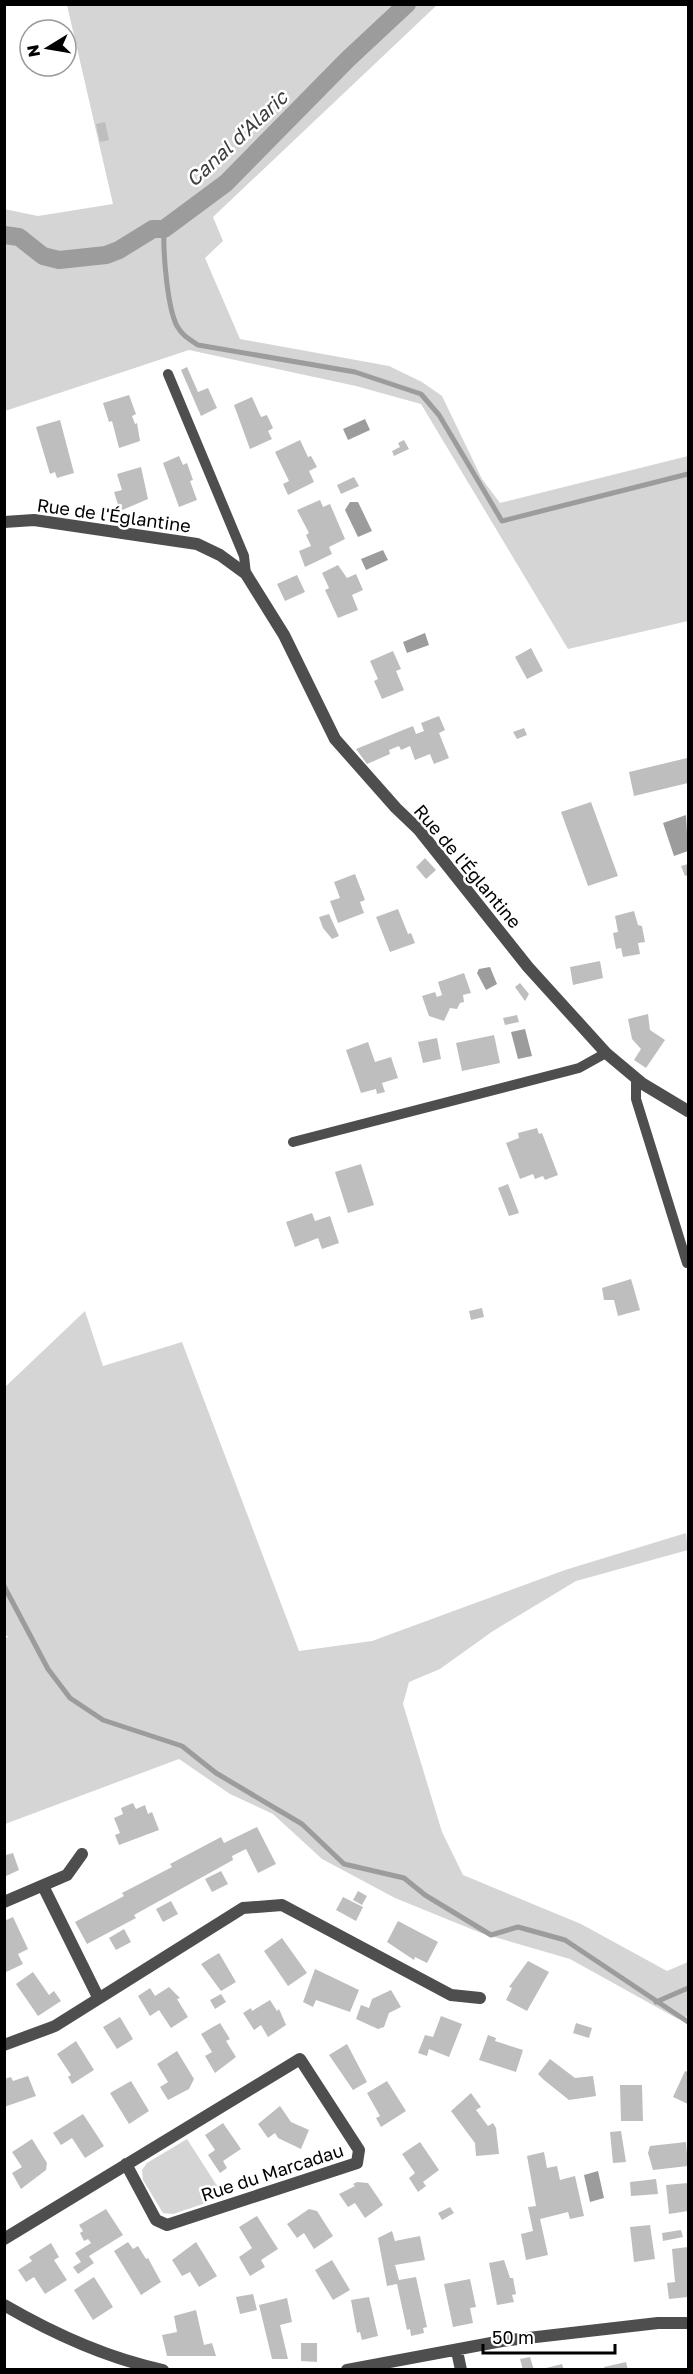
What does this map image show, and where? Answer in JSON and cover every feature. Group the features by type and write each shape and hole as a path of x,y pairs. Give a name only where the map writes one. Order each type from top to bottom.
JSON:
{"street":[{"name":"Rue de l'Églantine","path":"4,522 34,520 197,544 220,555 246,574 284,635 335,739 396,808 419,830 528,967 606,1053 636,1078 688,1111"},
{"path":"4,1902 67,1875 82,1854"},
{"path":"43,1886 98,1996"},
{"path":"4,2045 55,2026 98,1996 243,1908 282,1905 452,1995 480,1998"},
{"name":"Rue du Marcadau","path":"4,2239 126,2164 300,2059 359,2150 360,2157 357,2163 167,2225 156,2220 126,2164"},
{"path":"4,2305 53,2333 136,2364 163,2370"},
{"path":"347,2370 502,2341 658,2323 688,2323"},
{"path":"457,2351 461,2370"}],"lane":[{"name":"Rue de l'Églantine","path":"168,374 244,556 246,574"},
{"path":"293,1142 579,1068 606,1053"},
{"path":"636,1078 636,1099 687,1263"}],"shaded area":[{"path":"67,5 437,5 213,217 223,241 205,258 240,339 389,366 422,382 442,396 482,479 500,503 688,456 688,621 568,649 421,404 356,386 189,350 5,411 4,209 38,216 113,204 78,53 78,18 70,18"},
{"path":"365,419 370,430 348,440 343,429"},
{"path":"350,502 358,502 372,531 358,537 345,510"},
{"path":"383,550 388,560 366,570 361,559"},
{"path":"425,633 429,645 407,653 403,642"},
{"path":"686,815 688,851 674,856 663,823"},
{"path":"490,967 497,984 486,990 477,973 479,969"},
{"path":"525,1029 532,1056 518,1059 511,1032"},
{"path":"85,1311 103,1366 182,1342 299,1651 372,1641 565,1570 686,1533 688,1550 576,1581 493,1631 440,1669 409,1682 403,1704 442,1832 463,1875 581,1924 667,1971 688,1962 688,2016 678,2019 570,1959 481,1933 395,1898 322,1859 273,1814 230,1794 179,1759 5,1824 4,1639 8,1637 4,1633 5,1387"},
{"path":"187,2139 221,2192 207,2196 209,2202 173,2214 163,2213 143,2180 142,2170 147,2163"},
{"path":"598,2171 604,2198 590,2202 584,2175"}],"building":[{"path":"105,122 109,140 100,142 96,124"},
{"path":"187,367 198,392 208,388 217,408 201,416 181,370"},
{"path":"129,395 136,414 132,416 135,424 137,423 140,441 119,448 112,421 109,422 103,403"},
{"path":"252,397 261,417 267,415 273,428 268,431 272,439 250,449 234,405"},
{"path":"60,420 74,473 57,478 55,472 50,474 36,427"},
{"path":"300,440 308,457 311,456 317,467 309,471 314,482 288,495 283,484 289,481 275,452"},
{"path":"404,440 409,449 394,456 392,451 400,447 398,443"},
{"path":"179,456 183,465 187,463 193,480 190,481 197,500 179,507 163,463"},
{"path":"141,467 148,499 120,511 114,492 122,490 117,474"},
{"path":"354,477 359,486 341,494 337,485"},
{"path":"320,500 323,507 330,504 345,539 329,547 332,554 305,567 299,551 311,546 306,535 309,533 297,510"},
{"path":"338,565 347,578 356,574 363,590 352,595 358,610 338,618 325,590 329,588 322,573"},
{"path":"297,575 305,592 285,601 277,584"},
{"path":"531,648 543,671 527,679 515,657"},
{"path":"393,651 401,669 396,671 404,690 382,699 374,681 378,679 370,661"},
{"path":"439,716 445,730 439,733 449,758 434,764 430,754 415,760 410,746 401,750 399,746 389,750 390,754 367,764 356,749 413,726 416,734 424,731 421,723"},
{"path":"524,728 527,735 517,739 513,732"},
{"path":"687,758 688,783 634,796 629,772"},
{"path":"591,802 618,876 588,886 561,812"},
{"path":"425,858 436,870 426,879 416,867"},
{"path":"688,864 688,875 685,876 681,866"},
{"path":"355,874 365,900 360,902 364,913 338,923 330,901 340,898 334,882"},
{"path":"398,909 408,934 411,933 415,943 390,952 376,917"},
{"path":"634,911 638,925 642,926 645,942 638,943 640,954 623,957 621,948 616,949 613,933 618,932 615,916"},
{"path":"329,914 339,936 332,939 323,928 319,917"},
{"path":"600,961 603,978 573,985 570,967"},
{"path":"464,973 471,993 463,995 464,1002 460,1003 457,1009 450,1008 444,1021 429,1016 422,996 435,992 437,997 442,995 438,982"},
{"path":"520,983 529,994 525,1001 515,987"},
{"path":"648,1014 650,1030 665,1040 646,1068 634,1060 641,1049 632,1039 628,1019"},
{"path":"517,1015 519,1022 505,1025 503,1018"},
{"path":"494,1035 500,1063 462,1071 456,1043"},
{"path":"437,1038 441,1059 423,1063 418,1042"},
{"path":"368,1042 375,1062 391,1057 398,1078 382,1083 385,1092 377,1094 376,1089 361,1093 346,1050"},
{"path":"537,1128 539,1134 542,1133 558,1175 545,1180 543,1176 535,1179 533,1174 520,1179 506,1143 519,1138 518,1133"},
{"path":"361,1164 374,1205 348,1213 335,1172"},
{"path":"508,1184 519,1213 509,1216 498,1188"},
{"path":"312,1213 315,1221 330,1216 339,1243 322,1249 318,1238 295,1247 286,1222"},
{"path":"631,1279 640,1310 618,1316 614,1300 604,1300 602,1288"},
{"path":"482,1308 484,1317 471,1320 469,1311"},
{"path":"133,1803 136,1809 145,1805 148,1814 152,1812 159,1830 119,1845 115,1835 120,1833 114,1818 123,1814 121,1808"},
{"path":"257,1827 276,1864 258,1873 246,1849 232,1856 233,1860 134,1915 136,1918 87,1944 75,1922 124,1896 122,1893 172,1867 170,1864 221,1837 224,1843"},
{"path":"5,1851 6,1855 13,1853 19,1870 4,1877"},
{"path":"221,1871 228,1884 212,1892 205,1879"},
{"path":"358,1891 367,1896 362,1905 353,1900"},
{"path":"343,1897 363,1907 356,1921 336,1910"},
{"path":"171,1901 178,1914 163,1922 156,1909"},
{"path":"13,1917 28,1949 18,1954 23,1964 4,1973 4,1921"},
{"path":"398,1921 438,1942 427,1963 415,1957 414,1960 387,1942"},
{"path":"124,1929 131,1942 116,1950 109,1938"},
{"path":"282,1938 307,1973 288,1986 264,1951"},
{"path":"219,1953 236,1982 221,1991 201,1964"},
{"path":"528,1961 549,1972 527,2011 506,2000 512,1988 509,1987"},
{"path":"315,1969 359,1990 350,2012 316,2000 313,2007 303,2002"},
{"path":"33,1972 49,1995 54,1991 61,2001 38,2016 16,1984"},
{"path":"169,1987 180,1998 177,1999 188,2017 171,2028 159,2010 150,2016 138,1996 150,1988 155,1996"},
{"path":"391,1990 401,2007 389,2013 384,2027 378,2029 356,2019 361,2005 369,2008 372,1999"},
{"path":"221,1994 226,2002 215,2009 210,2000"},
{"path":"270,2000 277,2011 279,2009 286,2025 268,2037 261,2025 254,2030 243,2013 251,2008 252,2011"},
{"path":"441,2016 462,2024 449,2057 429,2049 427,2056 418,2053 425,2035 433,2037"},
{"path":"120,2017 133,2039 117,2049 103,2027"},
{"path":"220,2023 230,2039 226,2041 236,2057 215,2073 205,2056 212,2052 201,2034"},
{"path":"576,2023 592,2028 589,2038 573,2033"},
{"path":"488,2035 496,2038 495,2041 523,2050 516,2072 479,2060"},
{"path":"76,2041 94,2070 72,2084 68,2077 71,2075 57,2054"},
{"path":"347,2044 367,2082 353,2090 329,2055"},
{"path":"177,2051 194,2079 189,2089 168,2100 160,2087 168,2082 157,2064"},
{"path":"550,2059 575,2078 593,2076 596,2096 569,2100 544,2080 538,2074"},
{"path":"685,2071 688,2072 688,2104 673,2097"},
{"path":"28,2076 36,2096 4,2107 4,2079 11,2077 13,2081"},
{"path":"131,2081 149,2111 129,2124 110,2093"},
{"path":"387,2081 406,2111 381,2127 376,2118 380,2116 367,2093"},
{"path":"620,2085 642,2085 643,2121 621,2121"},
{"path":"471,2093 481,2107 476,2110 488,2126 493,2123 496,2128 499,2154 476,2156 475,2143 451,2111"},
{"path":"280,2106 291,2122 309,2130 301,2149 278,2138 275,2133 268,2138 258,2124"},
{"path":"83,2114 104,2146 85,2158 72,2138 61,2145 53,2133"},
{"path":"223,2123 241,2149 223,2161 227,2168 220,2173 208,2155 215,2150 205,2135"},
{"path":"621,2131 626,2162 613,2163 610,2132"},
{"path":"32,2139 47,2163 46,2170 21,2189 12,2173 22,2167 12,2152"},
{"path":"420,2142 439,2170 423,2182 426,2186 418,2192 409,2178 415,2173 402,2154"},
{"path":"686,2142 688,2166 653,2170 648,2153 650,2146"},
{"path":"544,2152 547,2168 557,2166 560,2180 575,2176 584,2216 570,2219 568,2212 540,2219 548,2255 526,2260 521,2234 533,2231 528,2207 536,2206 527,2156"},
{"path":"656,2179 658,2194 631,2196 630,2182"},
{"path":"368,2183 383,2205 365,2218 355,2203 348,2207 339,2194 355,2186 353,2184"},
{"path":"688,2183 688,2211 669,2214 666,2185"},
{"path":"450,2207 454,2213 442,2220 438,2213"},
{"path":"106,2209 123,2235 89,2256 94,2263 78,2274 73,2267 81,2262 75,2253 91,2243 88,2239 84,2241 80,2233 83,2231 79,2225"},
{"path":"309,2209 317,2211 333,2236 314,2249 304,2233 297,2238 287,2224"},
{"path":"257,2216 278,2249 261,2260 265,2267 250,2276 239,2257 252,2248 239,2227"},
{"path":"650,2225 655,2259 634,2262 630,2227"},
{"path":"681,2230 683,2237 663,2241 662,2233"},
{"path":"392,2231 395,2241 420,2236 425,2260 395,2265 399,2280 416,2277 427,2327 423,2328 424,2333 411,2336 410,2329 407,2330 397,2284 387,2286 378,2238"},
{"path":"128,2242 133,2249 138,2246 146,2259 148,2258 161,2282 141,2295 114,2251"},
{"path":"196,2242 217,2276 199,2287 190,2272 182,2276 172,2260"},
{"path":"51,2243 59,2257 54,2260 67,2280 45,2294 34,2277 26,2282 18,2270 32,2261 29,2257"},
{"path":"688,2247 688,2297 669,2299 667,2283 675,2282 672,2249"},
{"path":"332,2260 350,2290 333,2300 315,2270"},
{"path":"504,2260 510,2278 513,2278 516,2294 512,2295 514,2302 497,2305 489,2263"},
{"path":"94,2277 113,2307 93,2320 74,2290"},
{"path":"470,2279 476,2307 470,2308 473,2323 453,2327 444,2284"},
{"path":"253,2294 257,2310 240,2314 236,2297"},
{"path":"369,2297 378,2336 362,2340 360,2332 357,2333 351,2300"},
{"path":"287,2298 292,2322 280,2325 288,2359 272,2359 259,2305"},
{"path":"196,2310 204,2345 212,2343 216,2356 167,2356 162,2335 177,2332 174,2316"},
{"path":"301,2343 317,2343 317,2362 301,2361"},
{"path":"530,2357 534,2370 523,2370 520,2359"},
{"path":"626,2362 628,2370 605,2370 604,2367"},
{"path":"562,2364 564,2370 542,2370 542,2369"}],"waterway":[{"name":"Canal d'Alaric","path":"4,235 19,237 43,256 59,260 106,255 119,250 153,229 164,229 226,183 348,59 407,4"},
{"path":"164,229 168,293 177,326 186,337 198,345 355,372 421,394 439,415 502,521 688,474"},
{"path":"4,1586 48,1669 70,1698 103,1720 182,1746 216,1773 302,1824 344,1864 404,1878 425,1895 491,1935 518,1927 565,1940 688,2022"},
{"path":"656,2002 688,1988"}]}
